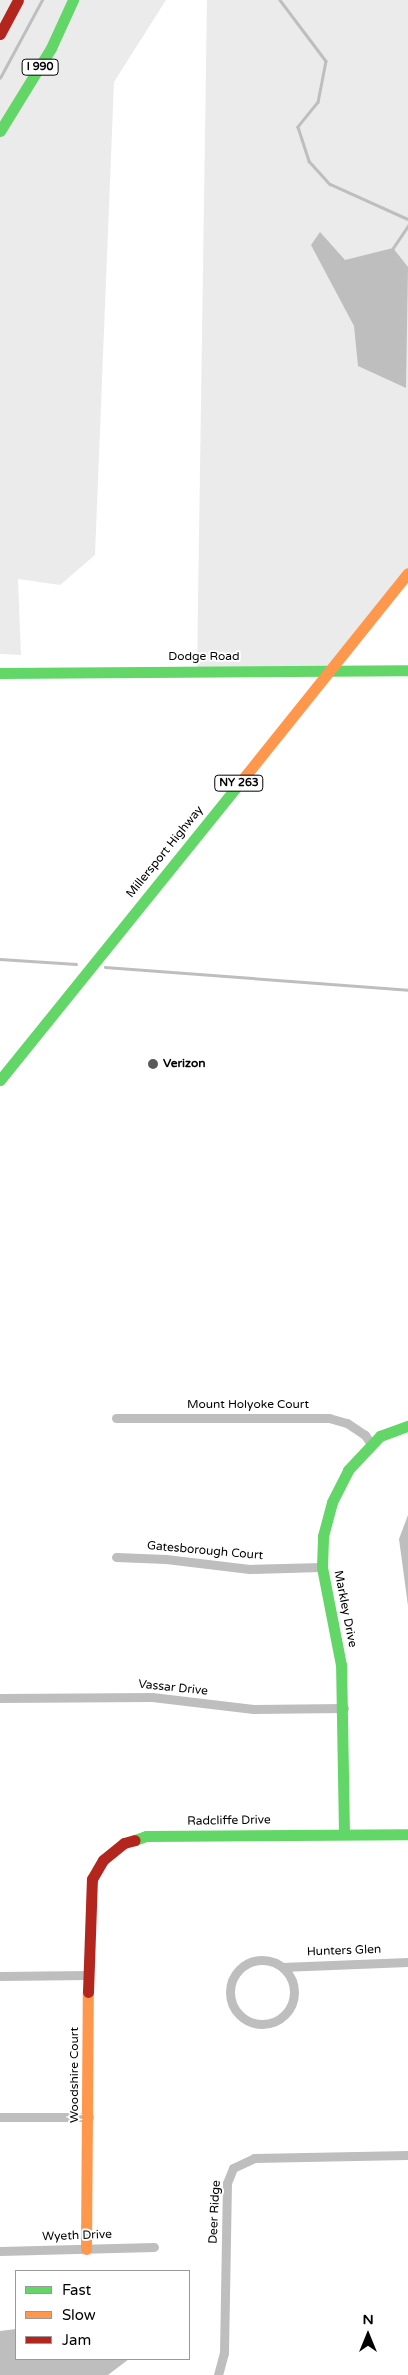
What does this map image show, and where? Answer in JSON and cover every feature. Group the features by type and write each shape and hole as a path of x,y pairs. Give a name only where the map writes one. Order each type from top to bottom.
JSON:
{"main road":[{"path":"0,34 18,0"},
{"name":"I 990","path":"0,131 51,48 73,0"},
{"name":"Millersport Highway","path":"0,1080 408,572"},
{"name":"Dodge Road","path":"0,673 408,670"},
{"name":"Markley Drive","path":"344,1833 344,1708 341,1666 322,1567 323,1536 332,1502 348,1470 380,1436 408,1426"},
{"name":"Radcliffe Drive","path":"89,1901 92,1879 103,1860 113,1850 135,1839 344,1833 408,1834"},
{"name":"Woodshire Court","path":"86,2248 89,2117 89,1901"}],"street":[{"name":"Mount Holyoke Court","path":"116,1418 330,1418 347,1423 365,1435 371,1444"},
{"name":"Gatesborough Court","path":"116,1557 166,1559 249,1569 322,1567"},
{"name":"Vassar Drive","path":"0,1698 152,1697 253,1709 344,1708"},
{"name":"Hunters Glen","path":"282,1967 289,1974 294,1989 287,2013 279,2020 265,2024 250,2022 241,2016 230,1998 230,1987 237,1972 250,1962 261,1960 282,1967 408,1962"},
{"path":"0,1976 89,1976"},
{"path":"0,2117 89,2117"},
{"name":"Deer Ridge","path":"218,2375 224,2353 227,2183 233,2168 254,2158 408,2155"},
{"name":"Wyeth Drive","path":"0,2251 154,2247"}],"shaded area":[{"path":"0,0 166,0 114,82 95,555 60,585 18,579 21,655 0,654"},
{"path":"207,0 408,0 408,574 331,670 197,671"},
{"path":"320,232 345,260 393,248 408,267 406,388 358,366 354,326 311,245"},
{"path":"408,1515 408,1606 399,1539"},
{"path":"15,2329 15,2360 128,2360 108,2375 0,2375 0,2331"}],"waterway":[{"path":"0,78 42,0"},
{"path":"280,0 326,61 318,102 298,127 309,161 330,184 408,219"},
{"path":"393,248 408,226"},
{"path":"0,959 76,964"},
{"path":"105,967 408,990"}],"traffic: fast":[{"path":"0,131 51,48 73,0"},
{"path":"0,673 408,670"},
{"path":"0,1080 242,780"},
{"path":"344,1833 341,1665 322,1567 323,1536 332,1502 348,1470 380,1436 408,1426"},
{"path":"135,1840 146,1836 408,1834"}],"traffic: slow":[{"path":"242,780 408,573"},
{"path":"86,2249 88,1992"}],"traffic: jam":[{"path":"0,34 18,0"},
{"path":"88,1992 92,1879 103,1860 124,1843 135,1840"}],"place":[{"name":"Verizon","path":"153,1064"}]}
